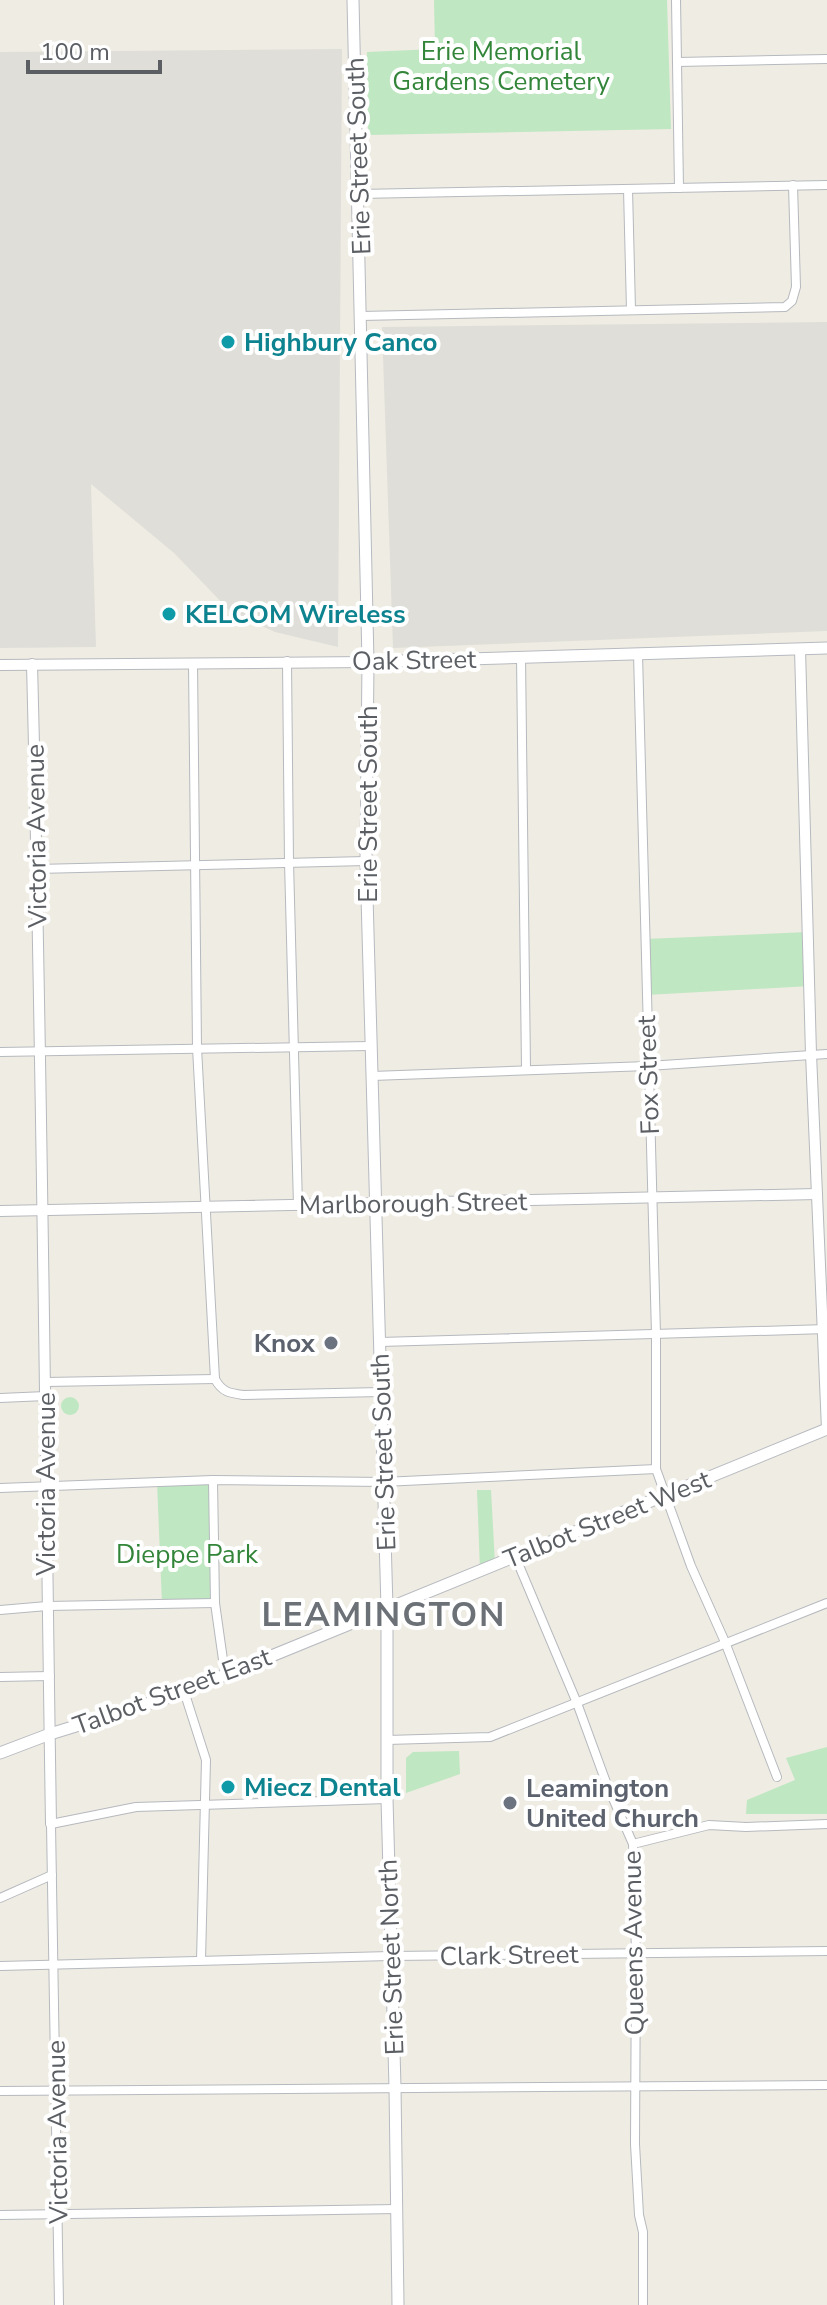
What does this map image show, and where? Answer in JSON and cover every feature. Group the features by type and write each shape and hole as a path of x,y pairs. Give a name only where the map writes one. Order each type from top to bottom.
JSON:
{"main road":[{"name":"Erie Street South","path":"353,0 368,662 366,861 387,1608"},
{"name":"Oak Street","path":"368,662 827,648"},
{"name":"Talbot Street West","path":"387,1608 827,1429"},
{"name":"Talbot Street East","path":"0,1753 184,1691 387,1608"},
{"name":"Erie Street North","path":"387,1608 387,1799 398,2305"}],"street":[{"path":"676,0 679,188"},
{"path":"677,62 827,59"},
{"path":"361,316 785,307 792,301 796,287 793,185"},
{"path":"359,194 827,185"},
{"path":"628,189 631,310"},
{"path":"800,649 811,1054 822,1194 827,1429"},
{"name":"Fox Street","path":"638,654 656,1334 656,1469 691,1566 725,1642 777,1777"},
{"path":"521,657 526,1069"},
{"path":"287,661 298,1206"},
{"name":"Oak Street","path":"0,665 368,662"},
{"path":"193,663 197,1048 215,1379 227,1393 381,1392"},
{"name":"Victoria Avenue","path":"32,664 59,2305"},
{"path":"37,869 366,861"},
{"path":"0,1052 370,1046"},
{"path":"372,1076 648,1066 827,1054"},
{"name":"Marlborough Street","path":"0,1211 822,1194"},
{"path":"380,1342 824,1329"},
{"path":"46,1382 215,1379"},
{"path":"0,1398 46,1396"},
{"path":"0,1488 213,1480 383,1482 656,1469"},
{"path":"213,1480 215,1603 225,1674"},
{"name":"Queens Avenue","path":"515,1556 633,1844 635,2144 639,2215 643,2232 643,2305"},
{"path":"0,1610 47,1606 215,1603"},
{"path":"387,1740 490,1737 827,1603"},
{"path":"0,1677 50,1676"},
{"path":"184,1691 206,1760 201,1960"},
{"path":"51,1824 136,1807 387,1799"},
{"path":"633,1844 709,1825 827,1824"},
{"path":"0,1898 52,1875"},
{"name":"Clark Street","path":"0,1966 390,1956 827,1951"},
{"path":"0,2091 827,2085"},
{"path":"0,2215 397,2209"}],"shaded area":[{"name":"Highbury Canco","path":"342,49 338,647 275,632 231,612 174,553 91,484 96,647 0,648 0,52"},
{"name":"Highbury Canco","path":"827,322 827,631 393,648 382,327"}],"green space":[{"name":"Erie Memorial Gardens Cemetery","path":"434,0 667,0 671,129 368,135 367,52 435,49"},
{"path":"808,932 810,986 646,995 645,939"},
{"path":"70,1397 79,1406 70,1415 61,1406"},
{"name":"Dieppe Park","path":"213,1480 215,1603 162,1604 157,1482"},
{"path":"477,1490 491,1490 495,1564 480,1570"},
{"path":"827,1747 827,1814 746,1814 747,1800 795,1780 786,1758"},
{"path":"459,1751 460,1774 406,1793 406,1758 413,1752"}],"place":[{"name":"Highbury Canco","path":"228,342"},
{"name":"KELCOM Wireless","path":"169,614"},
{"name":"Knox","path":"331,1343"},
{"name":"Miecz Dental","path":"228,1787"},
{"name":"Leamington United Church","path":"510,1803"}],"district":[{"name":"LEAMINGTON","path":"384,1614"}]}
